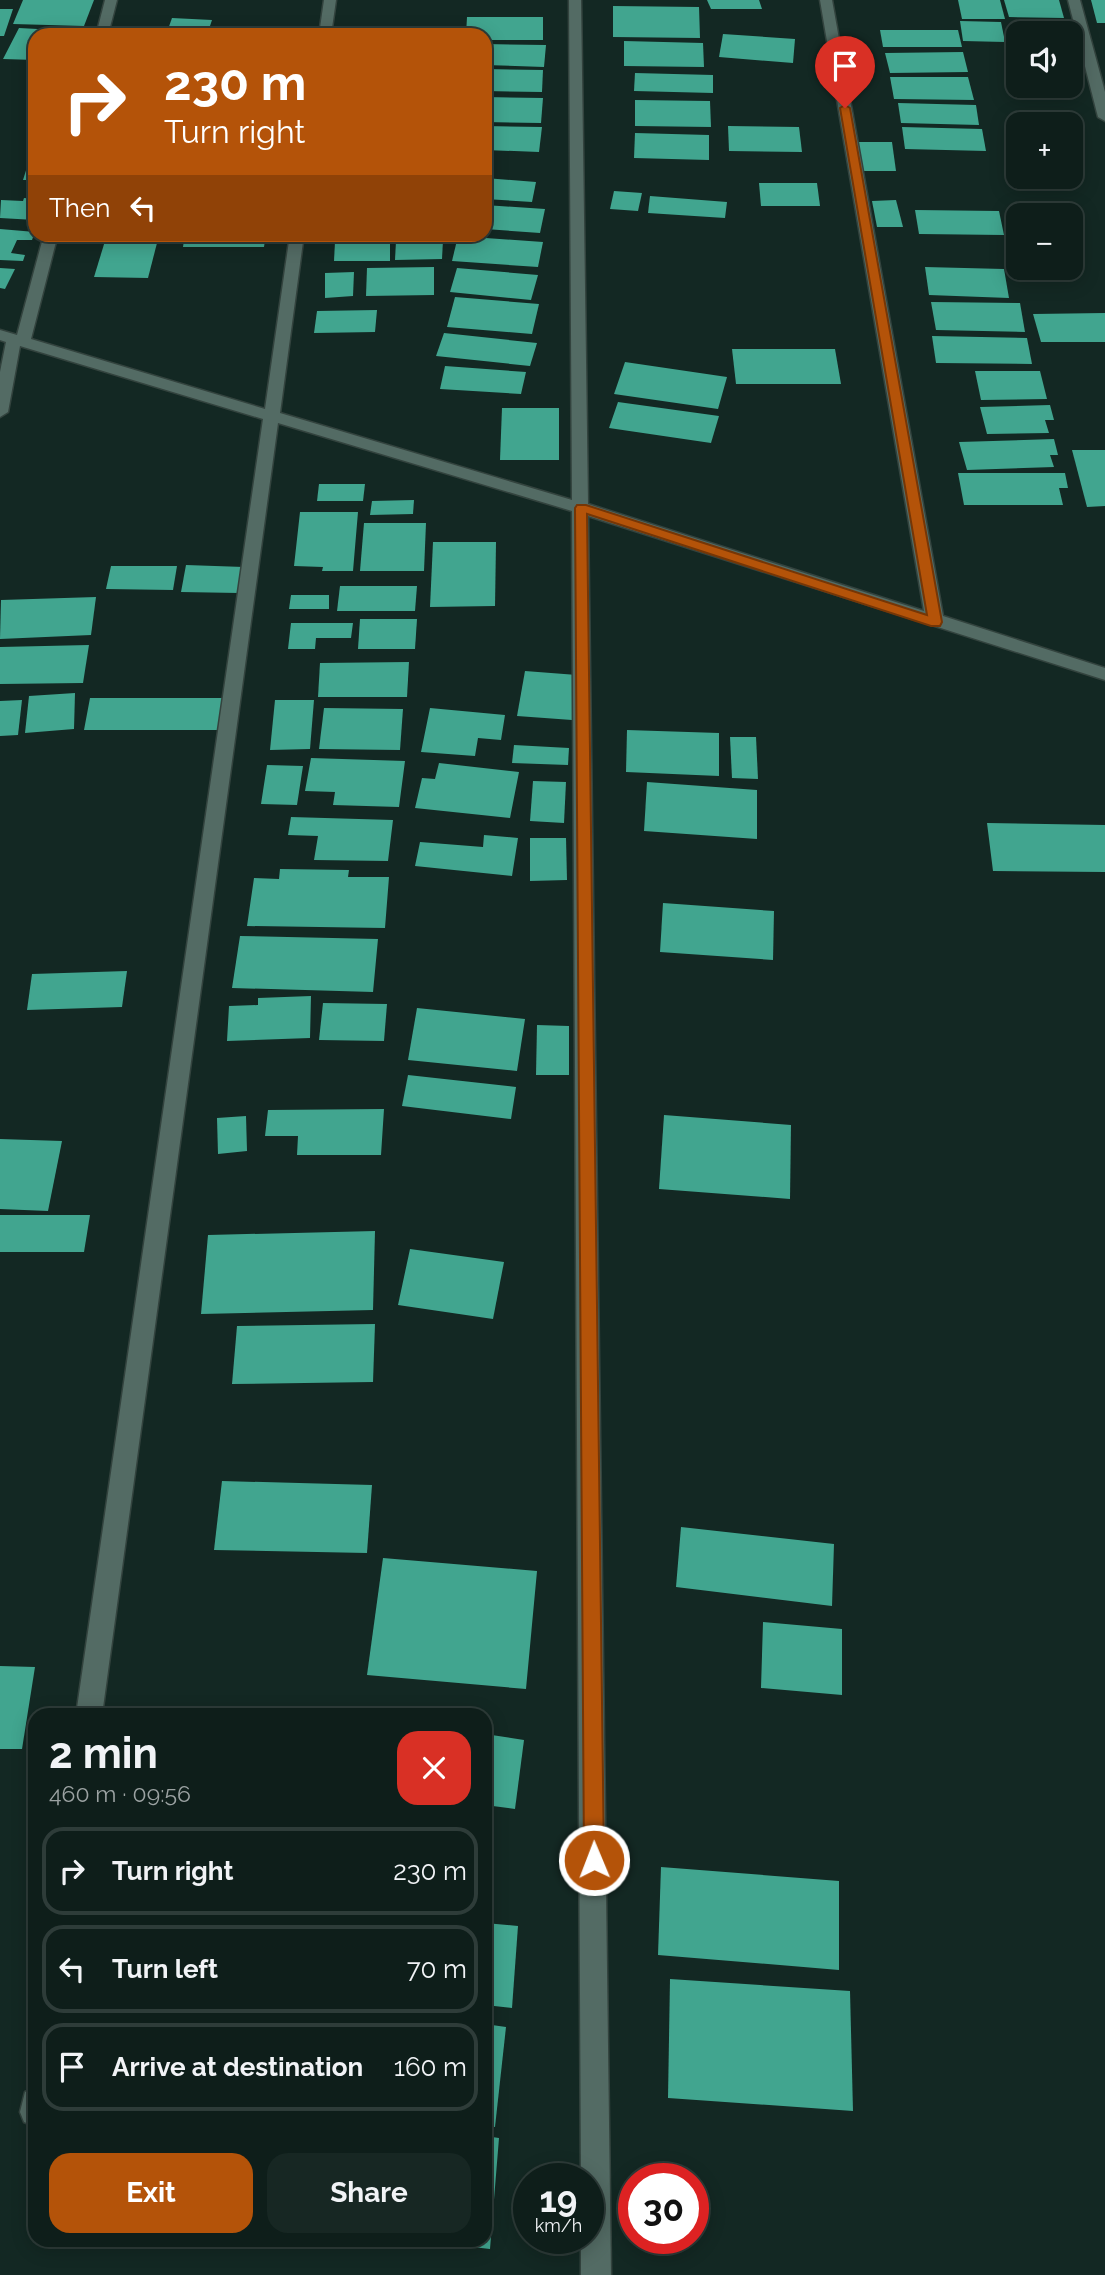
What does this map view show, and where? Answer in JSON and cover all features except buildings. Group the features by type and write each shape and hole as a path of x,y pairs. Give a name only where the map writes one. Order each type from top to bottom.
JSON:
{"street":[{"path":"104,28 111,0"},
{"path":"326,28 330,0"},
{"path":"575,0 596,2275"},
{"path":"826,0 935,622"},
{"path":"1074,0 1105,117"},
{"path":"0,412 13,339 48,242"},
{"path":"90,1708 296,242"},
{"path":"13,339 581,508 1105,674"}],"route":[{"path":"594,1860 581,508 935,622 845,108"}]}
